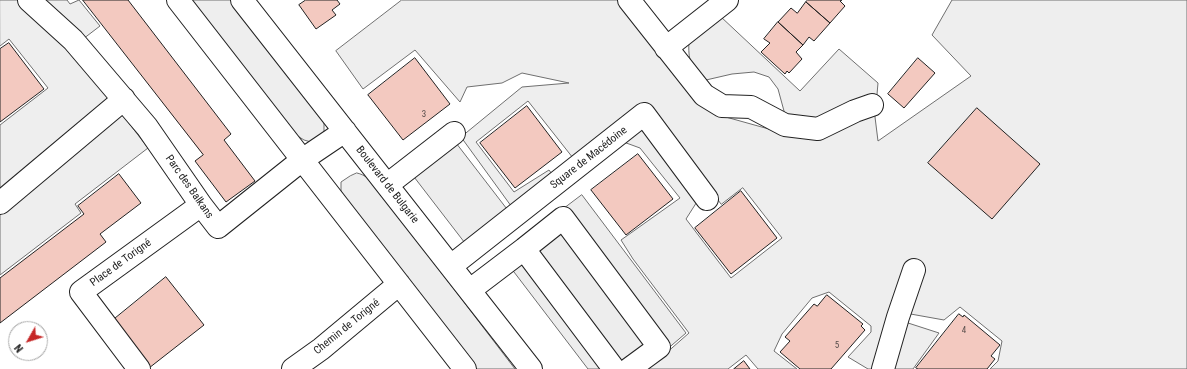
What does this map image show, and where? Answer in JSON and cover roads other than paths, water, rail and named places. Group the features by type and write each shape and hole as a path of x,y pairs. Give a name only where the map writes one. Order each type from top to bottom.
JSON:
{"street":[{"name":"Parc des Balkans","path":"29,0 74,40 124,99 147,127 200,205 218,227 302,160"},
{"path":"178,0 464,369"},
{"name":"Boulevard de Bulgarie","path":"242,0 531,369"},
{"path":"630,0 704,95 722,106 751,106 785,125 818,129 855,111 872,105"},
{"path":"666,48 727,0"},
{"path":"0,203 124,99"},
{"name":"Square de Macédoine","path":"451,266 644,114 707,199"},
{"path":"302,160 345,131"},
{"path":"387,185 454,133"},
{"name":"Place de Torigné","path":"140,369 81,292 200,205"},
{"path":"470,290 563,218 659,347 629,369"},
{"path":"524,249 614,369"},
{"path":"883,369 898,317 914,270"},
{"name":"Chemin de Torigné","path":"293,369 321,349 399,284"}]}
